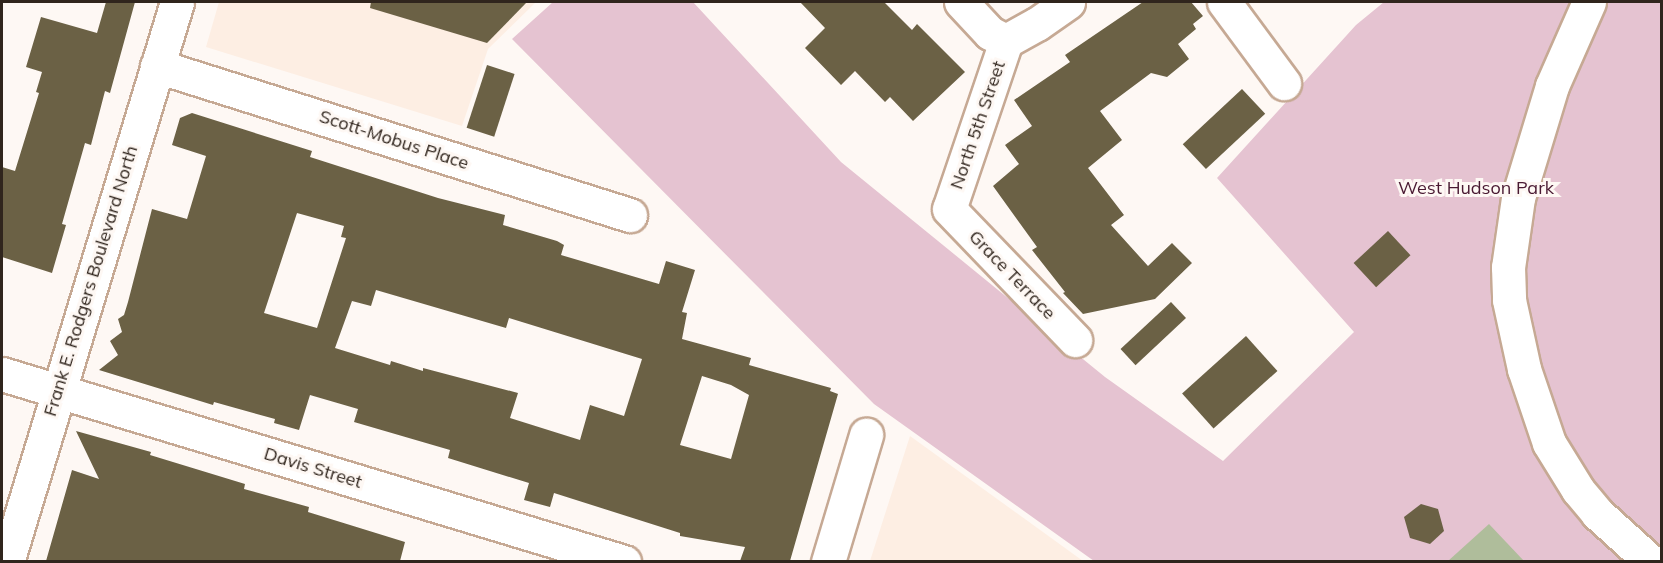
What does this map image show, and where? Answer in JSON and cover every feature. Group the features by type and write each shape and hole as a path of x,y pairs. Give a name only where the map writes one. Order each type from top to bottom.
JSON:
{"street":[{"name":"Frank E. Rodgers Boulevard North","path":"7,561 177,2"},
{"path":"961,2 990,33 1006,41 1037,24 1068,2"},
{"path":"1224,2 1284,83"},
{"path":"1589,2 1551,86 1518,198 1508,267 1509,300 1524,369 1536,410 1553,451 1578,490 1597,513 1651,561"},
{"name":"North 5th Street","path":"949,209 1006,41"},
{"name":"Scott-Mobus Place","path":"157,66 630,215"},
{"name":"Grace Terrace","path":"949,209 1075,340"},
{"name":"Davis Street","path":"2,374 624,561"},
{"path":"828,561 866,435"}],"shaded area":[{"path":"219,2 536,2 488,49 462,126 206,47"},
{"path":"910,436 1083,561 870,561"},
{"path":"1489,524 1524,561 1448,561"}],"green space":[{"name":"West Hudson Park","path":"553,2 693,2 841,162 1105,377 1223,461 1354,332 1217,178 1356,25 1384,2 1661,2 1661,561 1094,561 874,404 512,39"}],"building":[{"path":"106,2 135,2 110,93 105,91 91,145 85,143 62,224 66,225 52,273 2,257 2,167 15,171 39,93 36,92 42,72 26,67 41,17 97,33"},
{"path":"371,2 527,2 487,43 370,8"},
{"path":"800,2 884,2 912,30 917,24 965,72 913,121 890,97 885,102 855,71 841,85 805,48 825,28"},
{"path":"1143,2 1191,2 1203,16 1193,24 1196,29 1178,44 1189,59 1167,77 1151,73 1100,111 1122,140 1088,168 1124,215 1111,225 1148,266 1172,243 1192,263 1155,299 1083,314 1063,293 1065,292 1032,250 1037,247 993,186 1019,164 1005,145 1032,126 1014,100 1070,62 1065,55"},
{"path":"487,65 515,74 494,137 467,128"},
{"path":"1242,89 1265,114 1206,169 1183,144"},
{"path":"192,113 312,151 310,157 438,198 505,215 503,225 564,245 561,255 659,284 666,261 695,270 682,312 687,313 682,339 751,358 749,365 831,388 830,391 838,394 790,561 740,561 745,547 680,536 680,533 554,493 550,507 524,500 529,483 448,458 450,450 354,422 358,409 310,395 299,430 274,423 275,419 214,402 213,405 99,370 118,355 110,341 122,332 118,319 124,315 152,209 187,219 206,156 172,145 180,118","holes":["297,213 344,226 341,237 346,238 317,328 264,313","376,290 506,328 509,318 642,359 624,416 590,405 580,440 510,418 518,393 423,368 423,371 391,361 390,365 335,348 352,301 371,306","702,376 731,385 749,395 731,459 680,445"]},
{"path":"1388,231 1411,255 1376,287 1354,263"},
{"path":"1171,302 1186,318 1136,365 1121,349"},
{"path":"1246,336 1277,371 1214,428 1182,394"},
{"path":"76,431 151,452 150,455 245,484 244,489 309,507 308,512 405,542 400,561 46,561 72,470 99,479"},
{"path":"1421,504 1438,509 1444,531 1430,544 1410,538 1404,517"}]}
